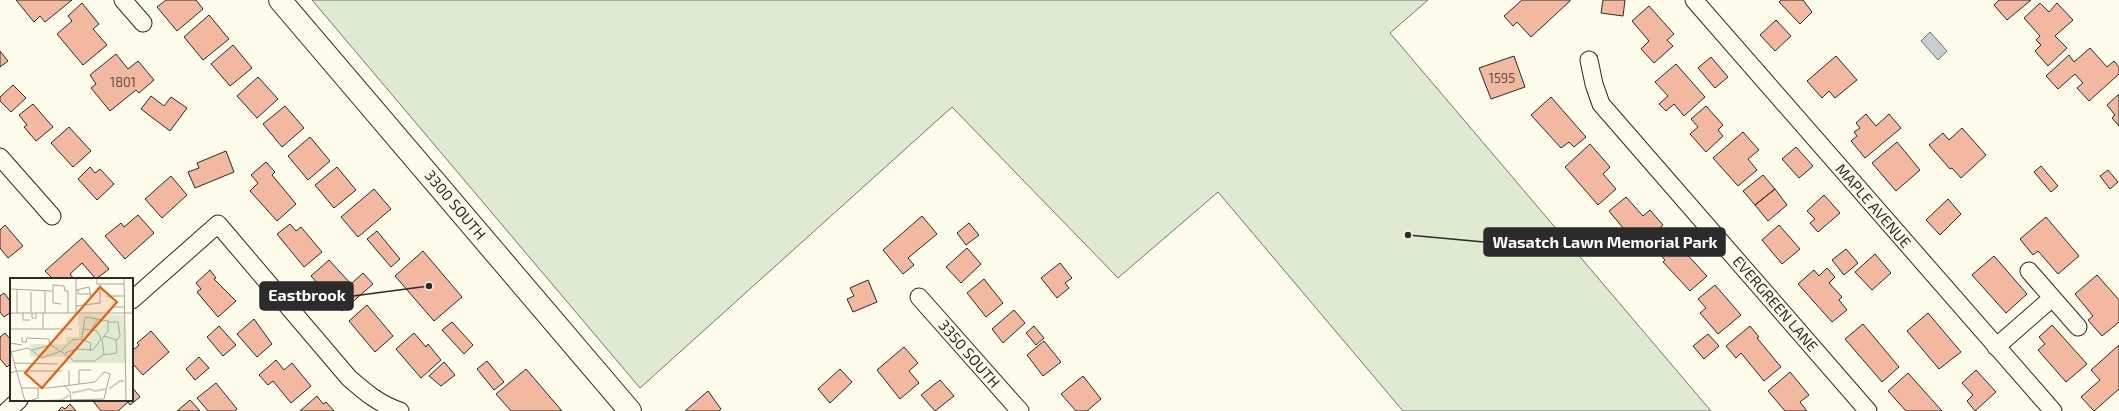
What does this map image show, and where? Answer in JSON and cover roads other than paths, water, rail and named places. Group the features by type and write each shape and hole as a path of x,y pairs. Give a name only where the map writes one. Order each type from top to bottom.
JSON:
{"main road":[{"name":"3300 SOUTH","path":"280,0 630,411"}],"street":[{"path":"123,0 143,24"},
{"name":"MAPLE AVENUE","path":"1694,0 1996,348 2053,411"},
{"name":"EVERGREEN LANE","path":"1589,60 1594,84 1601,104 1868,411"},
{"path":"0,157 52,216"},
{"path":"133,299 218,224 349,378 367,394 383,405 400,411"},
{"path":"2029,271 2078,327"},
{"name":"3350 SOUTH","path":"919,296 1020,411"},
{"path":"1996,348 2052,298"},
{"path":"7,411 18,401"}],"place":[{"name":"Wasatch Lawn Memorial Park","path":"1408,235"},
{"name":"Eastbrook","path":"429,286"}]}
